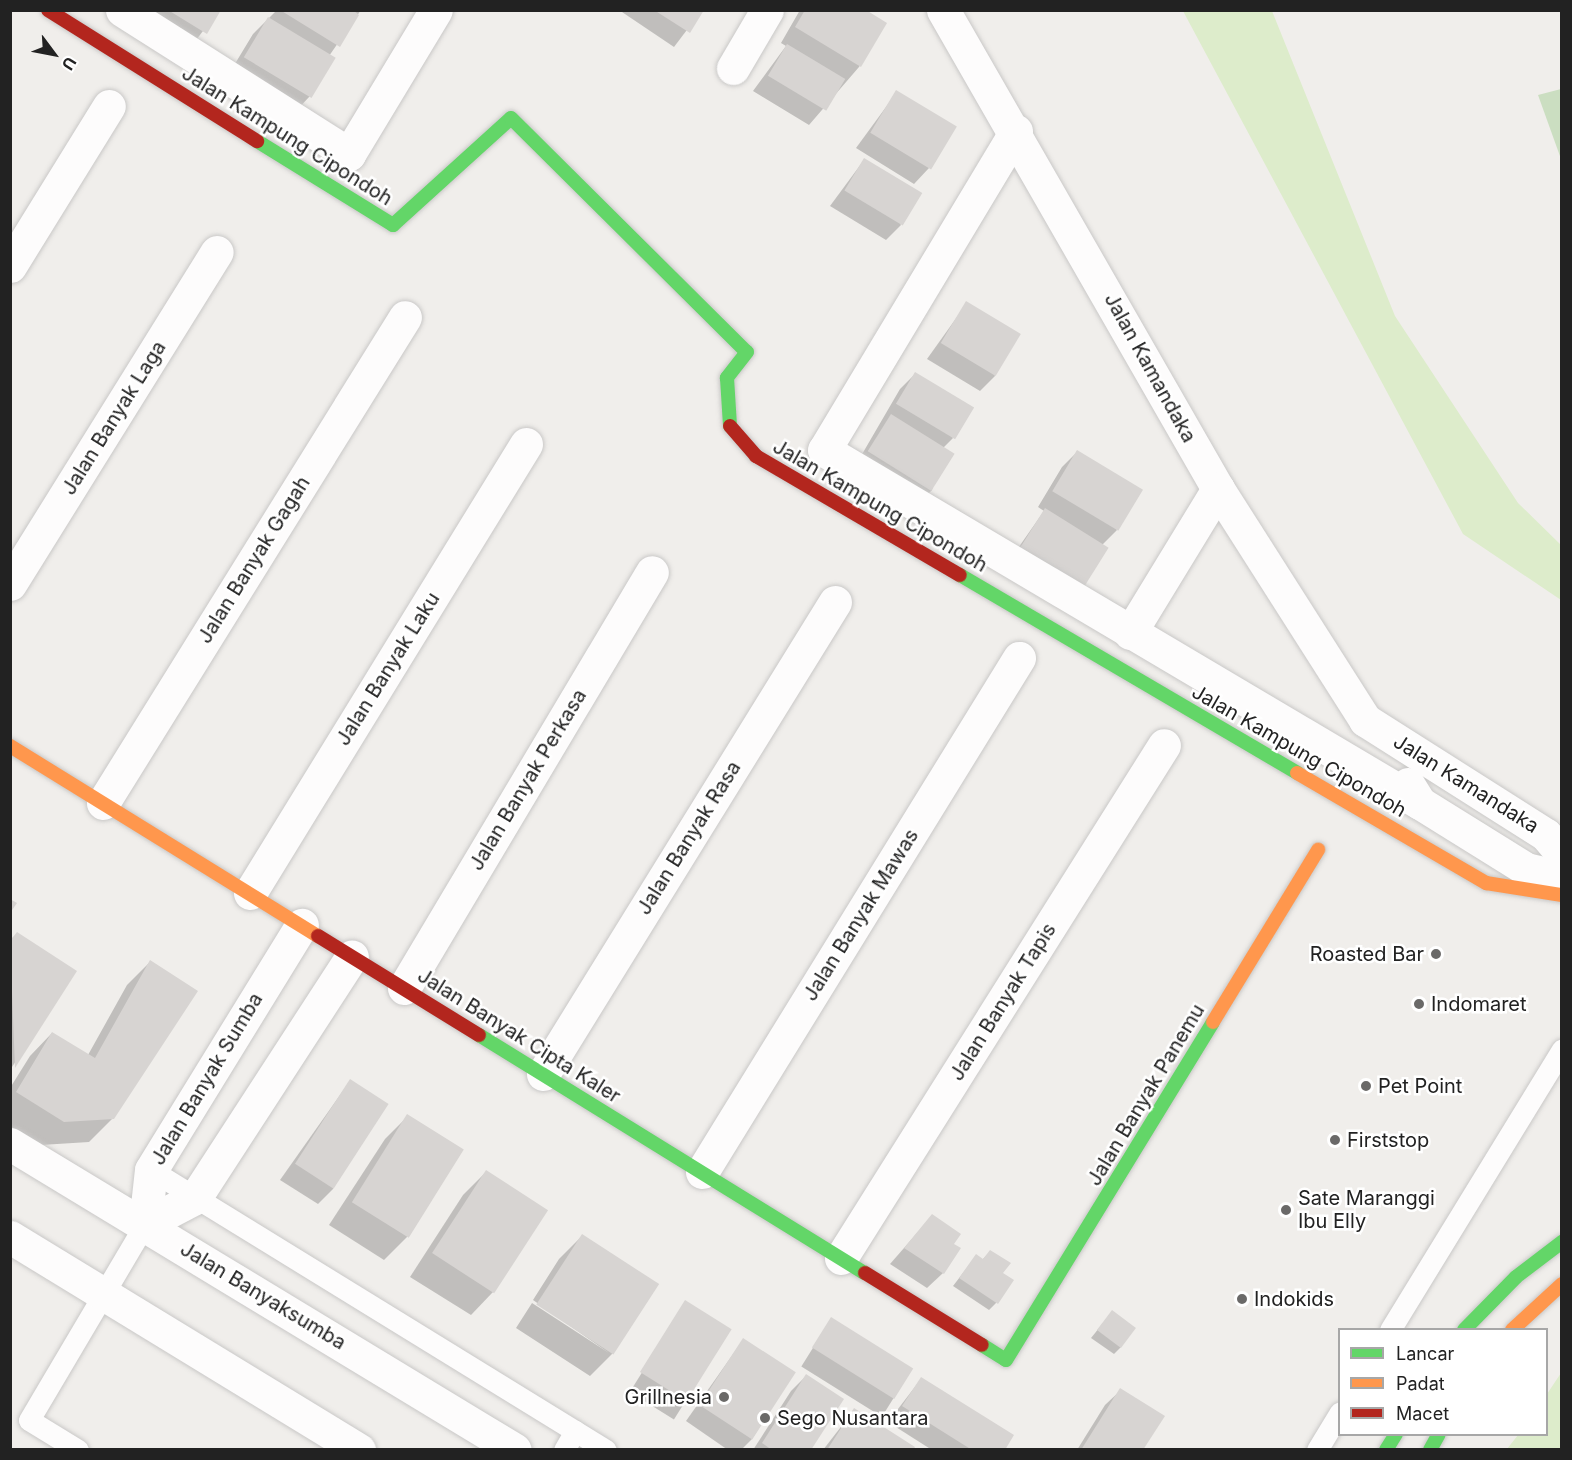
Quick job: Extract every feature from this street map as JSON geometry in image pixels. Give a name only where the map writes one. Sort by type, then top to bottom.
[{"type":"street","name":"Jalan Kampung Cipondoh","points":[[48,10],[393,225],[511,118],[747,352],[727,378],[730,426],[756,456],[1486,883],[1562,895]]},
{"type":"street","points":[[122,10],[349,154],[436,10]]},
{"type":"street","points":[[733,68],[767,10]]},
{"type":"street","name":"Jalan Kamandaka","points":[[943,10],[1016,131],[1218,489],[1420,802],[1526,869],[1562,877]]},
{"type":"street","points":[[10,266],[109,106]]},
{"type":"street","points":[[1016,131],[824,450],[1130,633],[1420,802]]},
{"type":"street","name":"Jalan Banyak Laga","points":[[10,584],[217,252]]},
{"type":"street","name":"Jalan Banyak Gagah","points":[[103,803],[405,317]]},
{"type":"street","name":"Jalan Banyak Laku","points":[[250,893],[526,444]]},
{"type":"street","points":[[1130,633],[1218,489]]},
{"type":"street","name":"Jalan Banyak Perkasa","points":[[404,988],[652,572]]},
{"type":"street","name":"Jalan Banyak Rasa","points":[[543,1074],[834,602]]},
{"type":"street","name":"Jalan Banyak Mawas","points":[[702,1172],[1019,658]]},
{"type":"street","name":"Jalan Kamandaka","points":[[1365,720],[1546,835],[1562,854]]},
{"type":"street","name":"Jalan Banyak Tapis","points":[[841,1258],[1164,745]]},
{"type":"street","name":"Jalan Banyak Cipta Kaler","points":[[10,746],[1006,1360]]},
{"type":"street","name":"Jalan Banyak Panemu","points":[[1006,1360],[1318,850]]},
{"type":"street","name":"Jalan Banyak Sumba","points":[[145,1224],[151,1170],[302,925]]},
{"type":"street","points":[[145,1224],[195,1198],[352,956]]},
{"type":"street","name":"Jalan Banyaksumba","points":[[10,1144],[515,1449]]},
{"type":"street","points":[[10,1238],[359,1449]]},
{"type":"street","points":[[1465,1328],[1516,1277],[1562,1242]]},
{"type":"street","points":[[1513,1328],[1562,1284]]},
{"type":"street","points":[[1386,1449],[1395,1436]]},
{"type":"street","points":[[1430,1449],[1438,1436]]},
{"type":"lane","points":[[1391,1328],[1562,1049]]},
{"type":"lane","points":[[151,1170],[606,1449]]},
{"type":"lane","points":[[78,1449],[30,1420],[145,1224]]},
{"type":"lane","points":[[1317,1449],[1338,1415]]},
{"type":"lane","points":[[564,1449],[575,1431]]},
{"type":"green space","points":[[1183,11],[1272,11],[1395,316],[1518,503],[1561,545],[1561,600],[1463,534]]},
{"type":"green space","points":[[1562,89],[1561,159],[1538,95]]},
{"type":"green space","points":[[1561,1373],[1561,1449],[1507,1449],[1517,1436],[1548,1436],[1548,1392]]},
{"type":"building","points":[[168,10],[221,10],[207,34]]},
{"type":"building","points":[[280,10],[353,10],[359,15],[340,47]]},
{"type":"building","points":[[654,10],[704,10],[690,33]]},
{"type":"building","points":[[805,10],[866,10],[887,23],[861,67],[795,27]]},
{"type":"building","points":[[268,17],[336,58],[312,98],[244,57]]},
{"type":"building","points":[[787,44],[845,79],[826,111],[768,76]]},
{"type":"building","points":[[896,90],[957,127],[931,169],[870,133]]},
{"type":"building","points":[[864,158],[922,193],[903,226],[844,191]]},
{"type":"building","points":[[966,301],[1021,334],[996,376],[941,343]]},
{"type":"building","points":[[915,372],[974,408],[955,439],[896,404]]},
{"type":"building","points":[[891,414],[955,454],[931,491],[868,451]]},
{"type":"building","points":[[1077,450],[1143,490],[1118,531],[1052,491]]},
{"type":"building","points":[[1045,508],[1109,548],[1084,588],[1020,548]]},
{"type":"building","points":[[10,899],[17,903],[10,913]]},
{"type":"building","points":[[17,932],[77,971],[15,1068],[10,941]]},
{"type":"building","points":[[150,960],[198,991],[114,1119],[64,1122],[16,1092],[52,1032],[95,1058]]},
{"type":"building","points":[[350,1079],[389,1104],[334,1189],[295,1164]]},
{"type":"building","points":[[407,1114],[464,1150],[409,1238],[352,1202]]},
{"type":"building","points":[[486,1170],[548,1210],[494,1293],[432,1253]]},
{"type":"building","points":[[932,1214],[961,1234],[954,1244],[961,1248],[944,1274],[904,1248]]},
{"type":"building","points":[[582,1234],[659,1284],[613,1355],[536,1304]]},
{"type":"building","points":[[990,1250],[1011,1263],[1003,1273],[1014,1280],[998,1304],[959,1278],[976,1254],[983,1259]]},
{"type":"building","points":[[685,1300],[732,1329],[687,1401],[640,1372]]},
{"type":"building","points":[[1112,1310],[1136,1328],[1121,1348],[1097,1330]]},
{"type":"building","points":[[831,1317],[913,1368],[894,1399],[812,1348]]},
{"type":"building","points":[[743,1338],[796,1372],[752,1439],[699,1405]]},
{"type":"building","points":[[806,1374],[844,1399],[811,1450],[772,1450],[762,1443]]},
{"type":"building","points":[[921,1377],[1014,1435],[1005,1450],[972,1450],[902,1406]]},
{"type":"building","points":[[1120,1388],[1165,1416],[1143,1450],[1081,1450]]},
{"type":"building","points":[[854,1408],[915,1447],[913,1450],[827,1450]]},
{"type":"traffic: fast","points":[[257,141],[393,225],[511,118],[747,352],[727,378],[730,426]]},
{"type":"traffic: fast","points":[[960,575],[1297,773]]},
{"type":"traffic: fast","points":[[982,1345],[1006,1360],[1213,1022]]},
{"type":"traffic: fast","points":[[479,1035],[865,1273]]},
{"type":"traffic: fast","points":[[1466,1328],[1516,1277],[1562,1242]]},
{"type":"traffic: fast","points":[[1386,1450],[1395,1436]]},
{"type":"traffic: fast","points":[[1430,1450],[1438,1436]]},
{"type":"traffic: slow","points":[[10,746],[318,936]]},
{"type":"traffic: slow","points":[[1297,773],[1486,883],[1562,895]]},
{"type":"traffic: slow","points":[[1213,1022],[1318,850]]},
{"type":"traffic: slow","points":[[1514,1328],[1562,1284]]},
{"type":"traffic: jam","points":[[48,10],[257,141]]},
{"type":"traffic: jam","points":[[730,426],[756,456],[960,575]]},
{"type":"traffic: jam","points":[[318,936],[479,1035]]},
{"type":"traffic: jam","points":[[865,1273],[982,1345]]},
{"type":"place","name":"Roasted Bar","points":[[1436,954]]},
{"type":"place","name":"Indomaret","points":[[1419,1004]]},
{"type":"place","name":"Pet Point","points":[[1366,1086]]},
{"type":"place","name":"Firststop","points":[[1335,1140]]},
{"type":"place","name":"Sate Maranggi Ibu Elly","points":[[1286,1210]]},
{"type":"place","name":"Indokids","points":[[1242,1299]]},
{"type":"place","name":"Grillnesia","points":[[724,1397]]},
{"type":"place","name":"Sego Nusantara","points":[[765,1418]]}]
